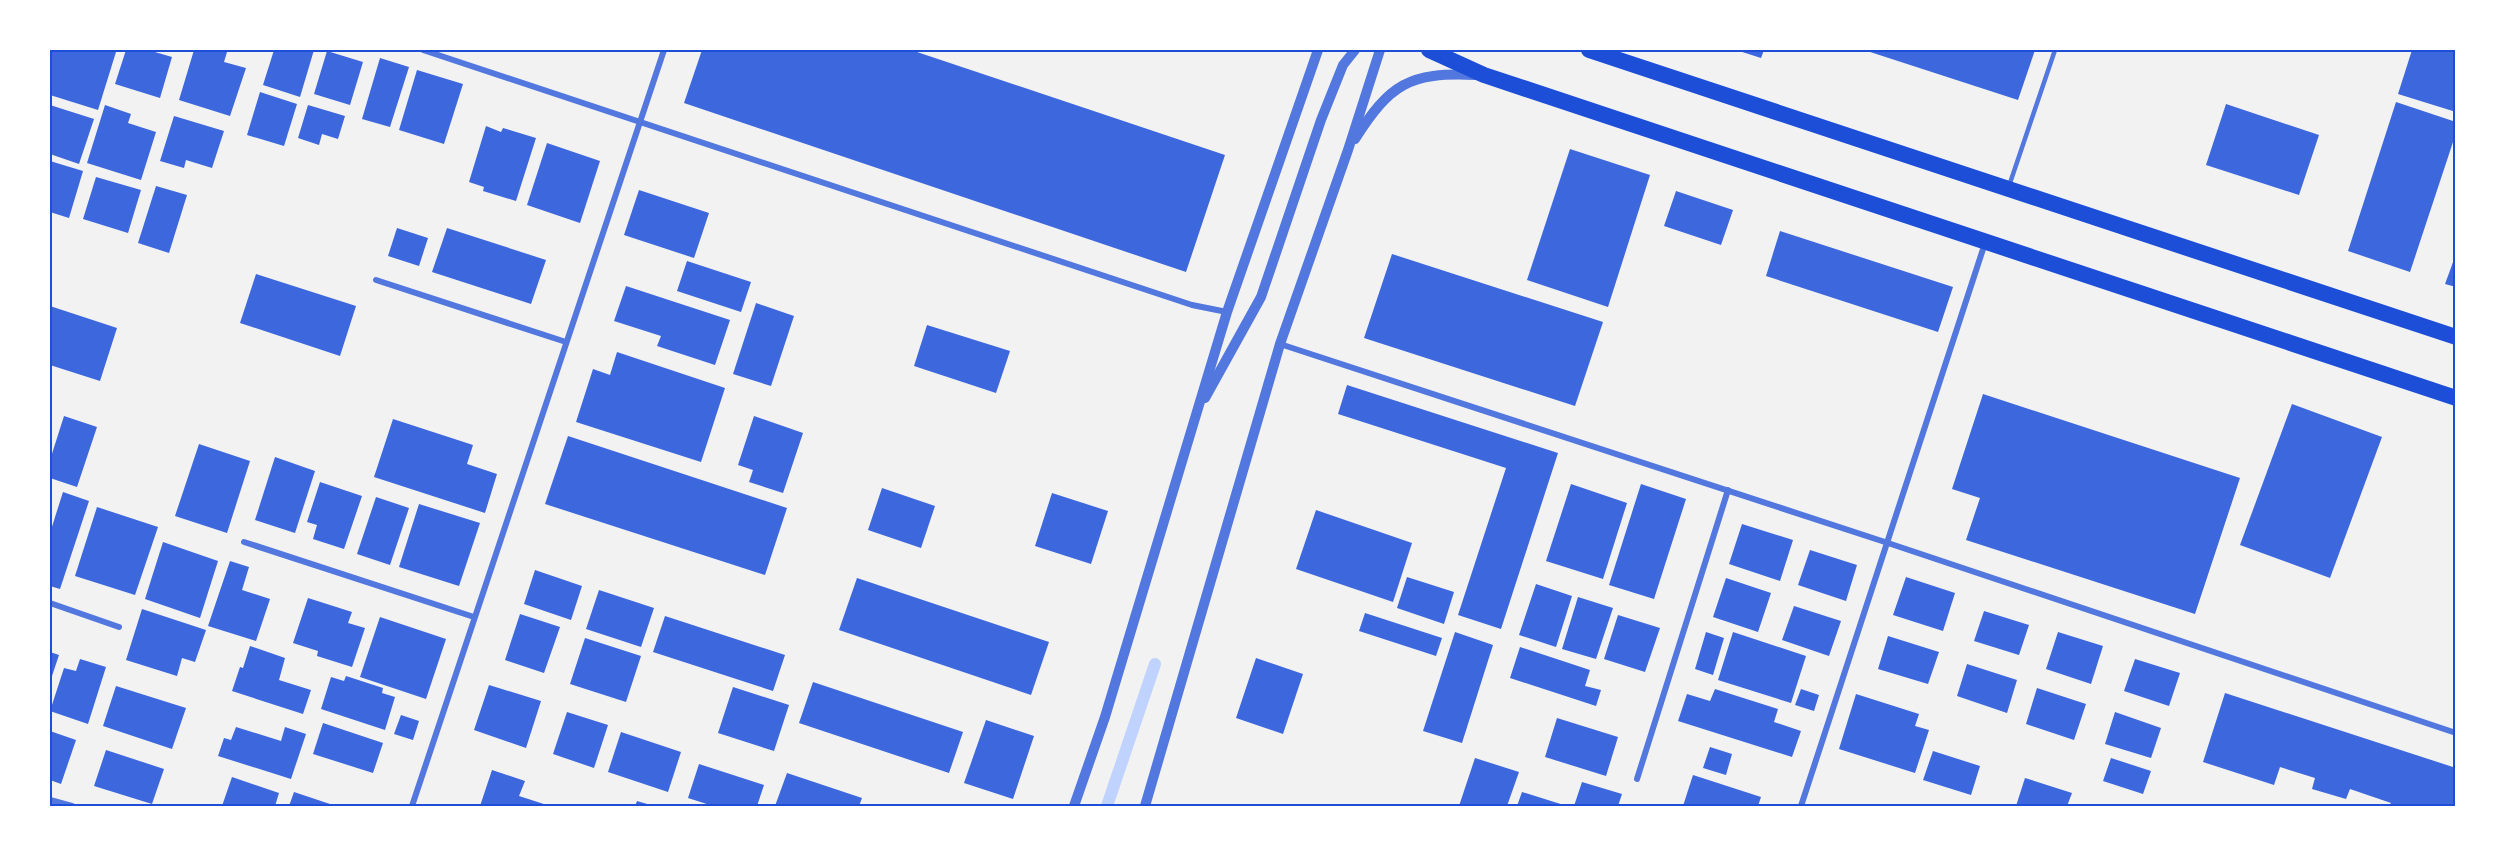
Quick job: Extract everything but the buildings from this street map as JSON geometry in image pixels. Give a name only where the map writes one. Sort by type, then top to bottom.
[{"type":"highway","points":[[1429,50],[1484,75],[2456,398]]},
{"type":"highway","points":[[1589,50],[2456,337]]},
{"type":"street","points":[[423,50],[1192,305],[1227,312]]},
{"type":"street","points":[[412,807],[664,50]]},
{"type":"street","points":[[1074,807],[1105,717],[1227,312],[1318,50]]},
{"type":"street","points":[[1193,419],[1261,297],[1321,120],[1343,65],[1355,50]]},
{"type":"street","points":[[1145,807],[1280,344],[1348,150],[1380,50]]},
{"type":"street","points":[[1348,150],[1377,105],[1404,84],[1442,74],[1484,75]]},
{"type":"street","points":[[1801,807],[1986,242]]},
{"type":"street","points":[[376,280],[566,342]]},
{"type":"street","points":[[1280,344],[1728,490],[2456,733]]},
{"type":"street","points":[[1636,779],[1728,490]]},
{"type":"street","points":[[244,542],[474,617]]},
{"type":"street","points":[[50,603],[119,627]]},
{"type":"street","points":[[50,800],[72,807]]},
{"type":"lane","points":[[2008,189],[2055,50]]},
{"type":"waterway","points":[[1107,806],[1155,664]]}]
